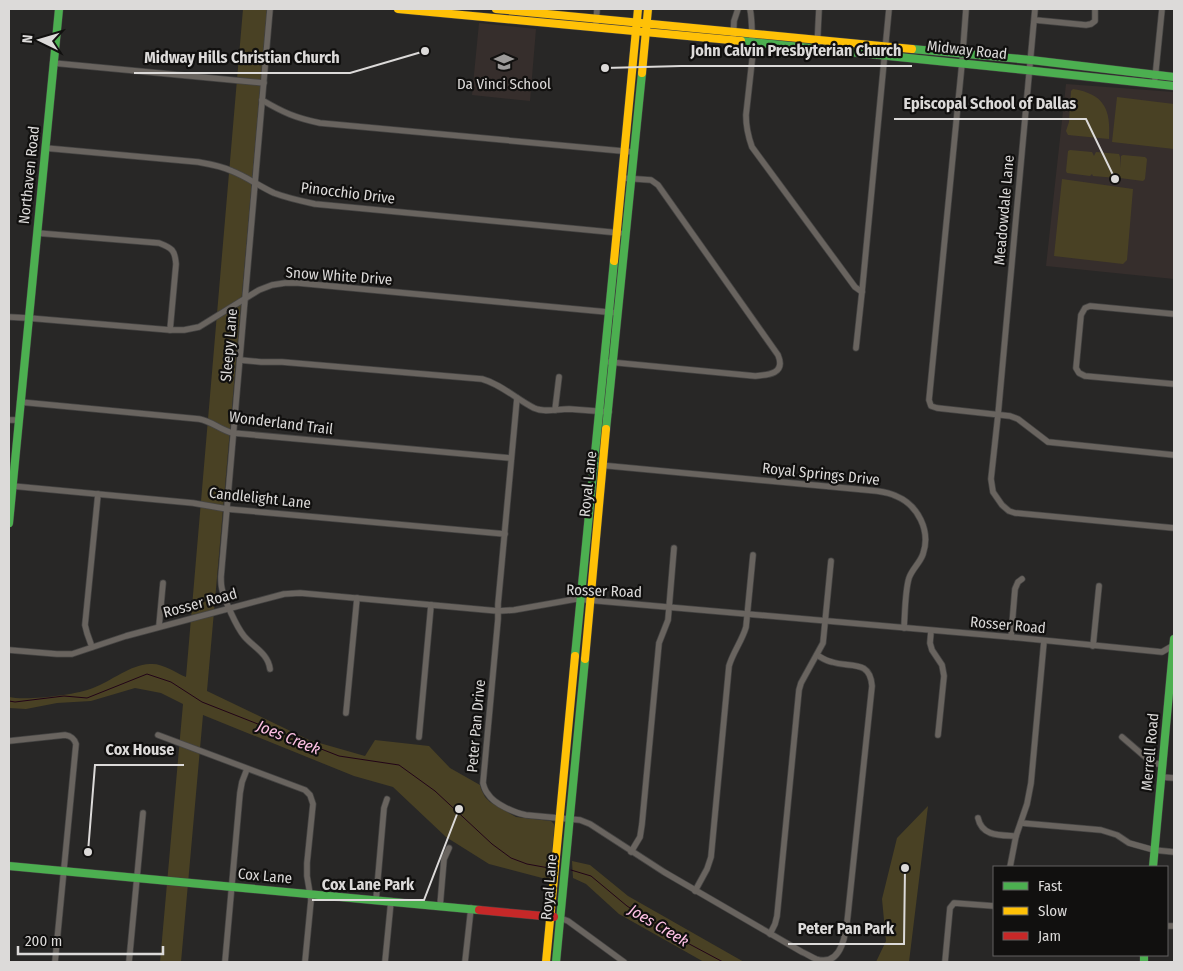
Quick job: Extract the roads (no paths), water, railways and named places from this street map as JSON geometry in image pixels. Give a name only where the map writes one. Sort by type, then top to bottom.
[{"type":"main road","name":"Northaven Road","points":[[9,523],[58,9]]},
{"type":"main road","name":"Midway Road","points":[[398,9],[451,11],[524,20],[1029,70],[1110,81],[1174,86]]},
{"type":"main road","name":"Midway Road","points":[[496,9],[525,10],[1031,60],[1174,77]]},
{"type":"main road","name":"Royal Lane","points":[[546,962],[638,9]]},
{"type":"main road","name":"Royal Lane","points":[[556,962],[648,9]]},
{"type":"main road","points":[[628,101],[638,101]]},
{"type":"main road","name":"Merrell Road","points":[[1153,866],[1162,766],[1171,707],[1174,639]]},
{"type":"main road","name":"Cox Lane","points":[[9,866],[471,908],[560,918]]},
{"type":"street","name":"Sleepy Lane","points":[[270,9],[221,586],[239,629],[266,658],[270,669]]},
{"type":"street","points":[[596,27],[598,9]]},
{"type":"street","points":[[733,41],[734,21],[738,9]]},
{"type":"street","points":[[750,9],[753,52],[746,124],[752,147],[854,287],[862,292]]},
{"type":"street","points":[[817,49],[819,9]]},
{"type":"street","points":[[856,348],[889,9]]},
{"type":"street","points":[[966,9],[929,400],[930,406],[1010,416],[1018,419],[1048,442],[1174,455]]},
{"type":"street","name":"Meadowdale Lane","points":[[1035,9],[998,414],[990,479],[993,492],[1009,511],[1024,514],[1174,528]]},
{"type":"street","points":[[1035,20],[1092,24],[1095,21],[1096,9]]},
{"type":"street","points":[[1154,84],[1162,9]]},
{"type":"street","points":[[524,20],[525,10]]},
{"type":"street","points":[[53,62],[264,83]]},
{"type":"street","points":[[262,100],[292,116],[320,123],[633,152]]},
{"type":"street","name":"Pinocchio Drive","points":[[45,148],[216,165],[285,197],[315,204],[625,233]]},
{"type":"street","points":[[604,362],[755,376],[774,374],[779,368],[780,360],[658,185],[651,180],[622,178]]},
{"type":"street","points":[[37,233],[159,244],[170,248],[175,255],[176,264],[170,330]]},
{"type":"street","name":"Snow White Drive","points":[[9,317],[184,330],[199,327],[259,290],[272,285],[298,282],[618,313]]},
{"type":"street","points":[[1174,314],[1090,306],[1085,308],[1081,315],[1076,368],[1079,373],[1085,376],[1174,384]]},
{"type":"street","points":[[240,360],[482,380],[497,385],[534,408],[541,410],[565,409],[609,412]]},
{"type":"street","points":[[555,410],[559,377]]},
{"type":"street","name":"Peter Pan Drive","points":[[518,398],[483,783],[484,788],[492,799],[518,813],[570,818],[590,824],[631,852],[770,934],[819,960],[833,958],[845,939],[872,680],[862,667],[831,662],[817,655]]},
{"type":"street","name":"Wonderland Trail","points":[[20,402],[200,419],[208,421],[222,430],[233,433],[512,458]]},
{"type":"street","points":[[9,420],[18,420]]},
{"type":"street","name":"Royal Springs Drive","points":[[594,465],[877,491],[898,496],[913,508],[920,517],[925,531],[924,553],[912,572],[908,583],[904,628]]},
{"type":"street","name":"Candlelight Lane","points":[[12,486],[193,503],[227,509],[505,534]]},
{"type":"street","points":[[92,647],[86,634],[85,625],[98,494]]},
{"type":"street","points":[[631,852],[640,837],[642,824],[659,643],[666,628],[674,548]]},
{"type":"street","points":[[695,891],[708,869],[711,857],[729,666],[744,633],[753,555]]},
{"type":"street","points":[[770,934],[777,916],[799,690],[803,678],[823,643],[831,561]]},
{"type":"street","points":[[1011,638],[1015,589],[1018,582],[1022,579]]},
{"type":"street","points":[[160,626],[163,583]]},
{"type":"street","points":[[1094,646],[1099,586]]},
{"type":"street","name":"Rosser Road","points":[[9,650],[65,655],[160,626],[284,594],[300,593],[498,611],[514,610],[570,599],[581,599],[1162,652],[1174,646]]},
{"type":"street","points":[[346,713],[357,598]]},
{"type":"street","points":[[419,737],[431,606]]},
{"type":"street","points":[[931,630],[930,643],[932,650],[942,665],[944,676],[938,735]]},
{"type":"street","points":[[1010,866],[1016,836],[1027,804],[1031,783],[1044,641]]},
{"type":"street","points":[[9,741],[65,735],[70,736],[76,744],[55,962]]},
{"type":"street","points":[[158,735],[305,790],[312,799],[313,810],[307,863],[307,876],[311,894],[306,962]]},
{"type":"street","points":[[1122,738],[1151,762],[1162,766]]},
{"type":"street","points":[[225,962],[240,793],[247,769]]},
{"type":"street","points":[[1161,776],[1174,778]]},
{"type":"street","points":[[376,900],[384,808],[388,799]]},
{"type":"street","points":[[129,962],[143,813]]},
{"type":"street","points":[[978,818],[983,829],[989,834],[1016,836]]},
{"type":"street","points":[[1021,823],[1101,830],[1117,835],[1129,843],[1154,850],[1174,852]]},
{"type":"street","points":[[440,906],[444,859],[449,848]]},
{"type":"street","points":[[385,962],[391,901]]},
{"type":"street","points":[[945,962],[950,908],[954,903],[993,906]]},
{"type":"street","points":[[465,962],[471,908]]},
{"type":"street","name":"Cox Lane","points":[[560,918],[568,921],[624,962]]},
{"type":"waterway","name":"Joes Creek","points":[[9,701],[15,702],[64,696],[87,698],[147,674],[171,682],[202,702],[339,756],[399,765],[435,791],[492,844],[511,858],[527,864],[549,868]]},
{"type":"waterway","name":"Joes Creek","points":[[571,870],[591,876],[627,906],[665,931],[723,962]]},
{"type":"place","name":"Midway Hills Christian Church","points":[[425,51]]},
{"type":"place","name":"Da Vinci School","points":[[504,62]]},
{"type":"place","name":"John Calvin Presbyterian Church","points":[[605,68]]},
{"type":"place","name":"Episcopal School of Dallas","points":[[1115,179]]},
{"type":"place","name":"Cox Lane Park","points":[[459,809]]},
{"type":"place","name":"Cox House","points":[[88,852]]},
{"type":"place","name":"Peter Pan Park","points":[[905,868]]}]
